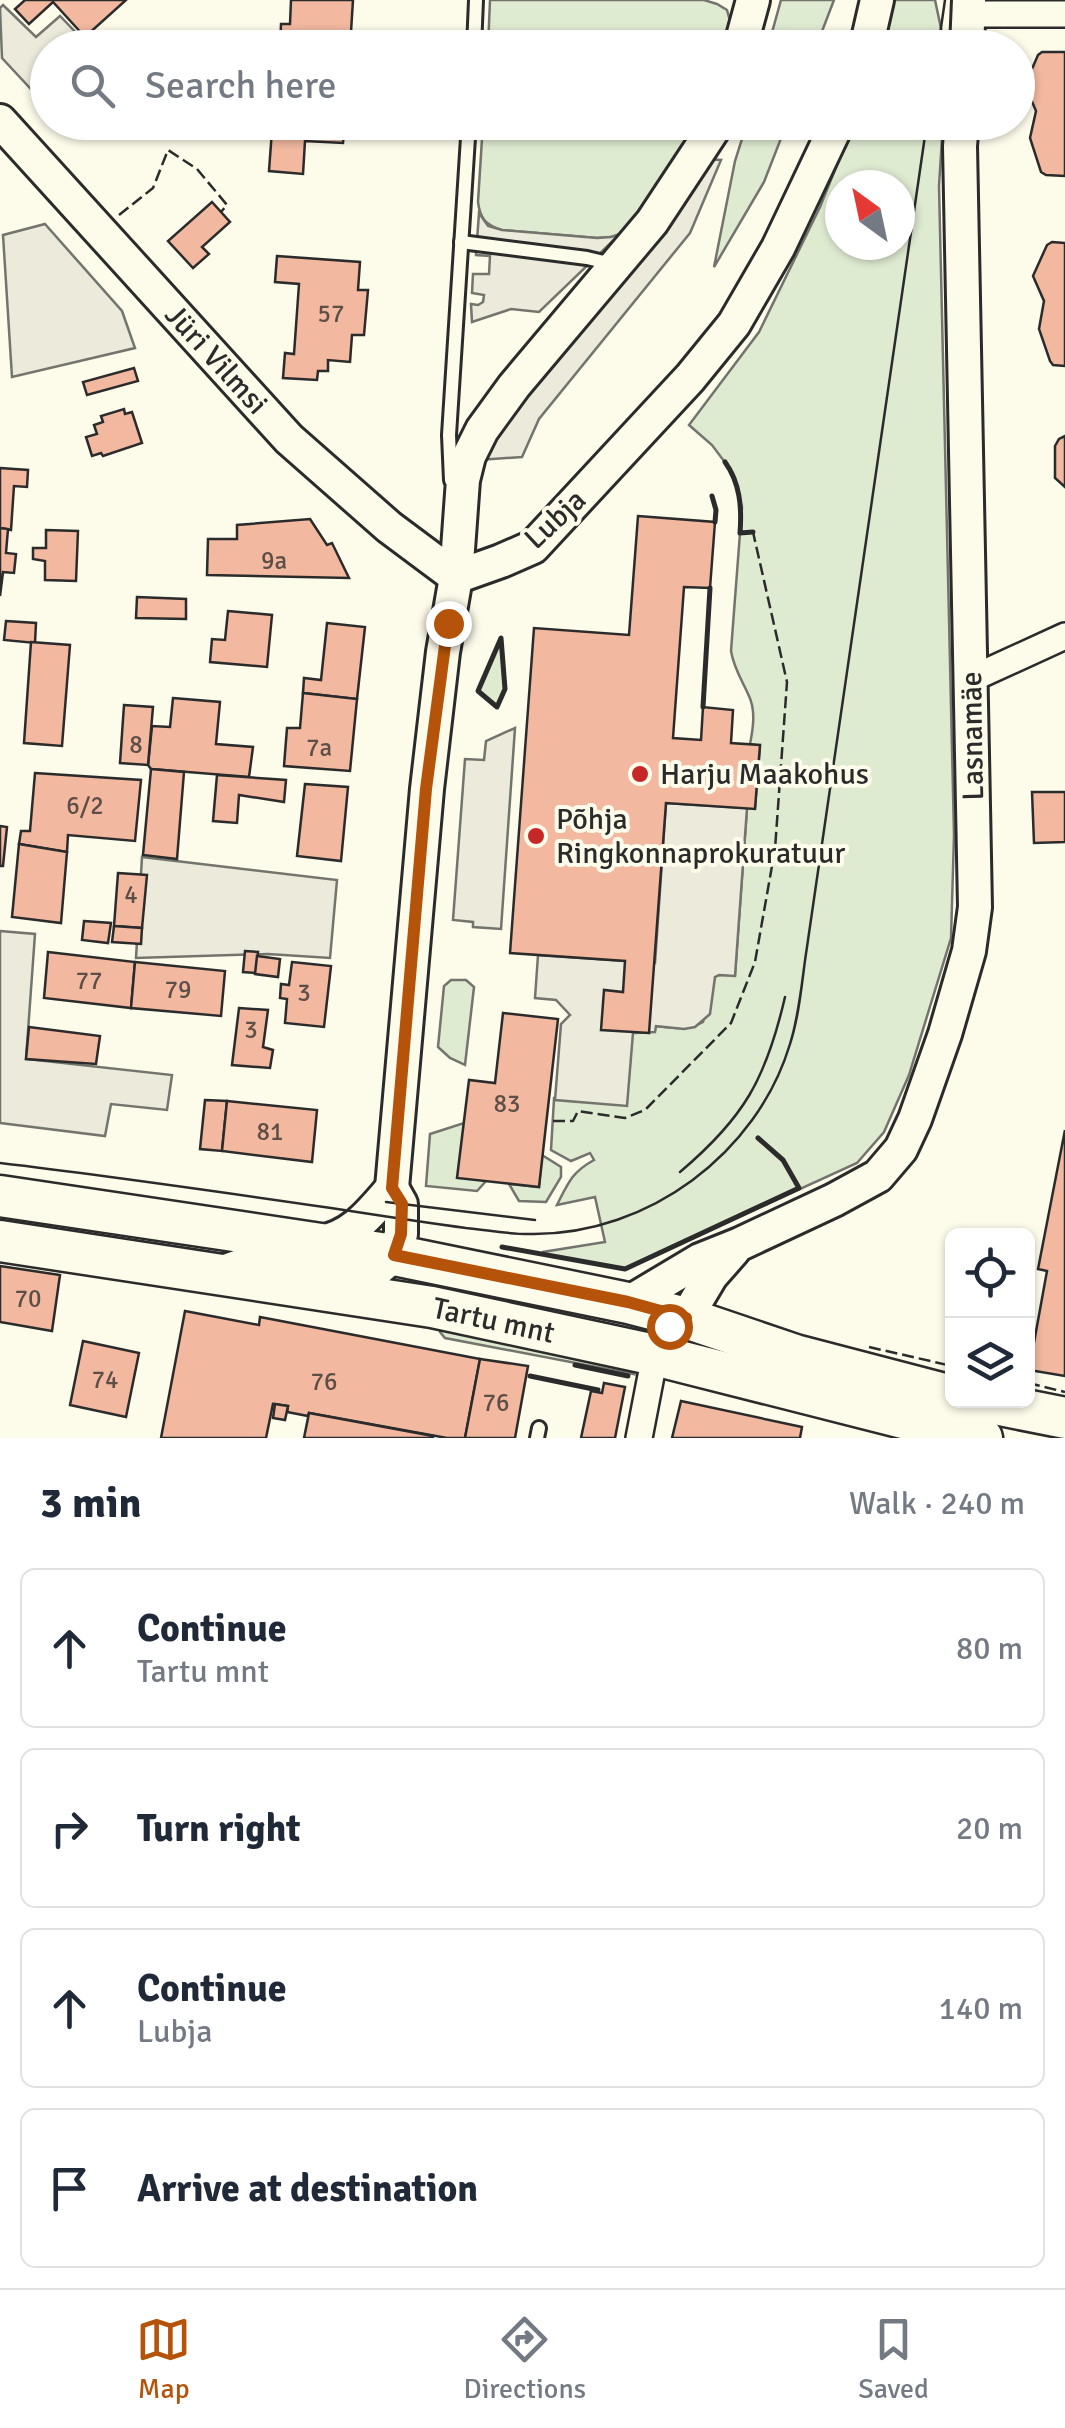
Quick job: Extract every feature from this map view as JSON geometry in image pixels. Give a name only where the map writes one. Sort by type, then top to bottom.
[{"type":"main road","name":"Tartu mnt","points":[[0,1196],[394,1255],[628,1302],[795,1355],[945,1394]]},
{"type":"main road","name":"Tartu mnt","points":[[0,1241],[432,1308],[655,1355],[982,1438]]},
{"type":"main road","points":[[528,1328],[580,1318],[646,1330],[686,1318]]},
{"type":"main road","points":[[655,1355],[696,1343],[744,1355],[795,1355]]},
{"type":"main road","points":[[1016,1408],[1065,1418]]},
{"type":"street","points":[[745,30],[753,0]]},
{"type":"street","points":[[870,30],[877,0]]},
{"type":"street","points":[[969,7],[1051,10]]},
{"type":"street","name":"Jüri Vilmsi","points":[[0,121],[290,439],[389,528],[456,577]]},
{"type":"street","points":[[316,1243],[330,1241],[360,1224],[392,1188],[426,789],[456,577],[462,480],[470,456],[482,430],[514,386],[652,222],[706,140]]},
{"type":"street","name":"Lubja","points":[[456,577],[532,547],[690,378],[734,324],[778,248],[829,140]]},
{"type":"street","name":"Lasnamäe","points":[[628,1302],[700,1260],[878,1176],[901,1149],[915,1119],[970,951],[975,900],[960,140]]},
{"type":"street","points":[[971,680],[1065,636]]},
{"type":"street","points":[[217,1274],[256,1260],[361,1273],[378,1269],[394,1255],[401,1234],[402,1204],[392,1188]]},
{"type":"street","name":"Lasnamäe","points":[[686,1318],[711,1276],[740,1244]]},
{"type":"street","points":[[638,1438],[655,1355]]},
{"type":"lane","points":[[475,30],[476,0]]},
{"type":"lane","points":[[456,577],[449,436],[468,140]]},
{"type":"lane","points":[[461,242],[587,258],[616,266]]},
{"type":"green space","points":[[490,0],[704,0],[727,10],[730,21],[727,30],[489,30]]},
{"type":"green space","points":[[781,0],[834,0],[823,30],[773,30]]},
{"type":"green space","points":[[891,0],[935,0],[941,30],[884,30]]},
{"type":"green space","points":[[482,140],[686,140],[655,199],[633,225],[611,237],[502,230],[485,220],[478,202]]},
{"type":"green space","points":[[742,140],[780,140],[764,182],[714,267]]},
{"type":"green space","points":[[847,140],[942,140],[939,186],[954,835],[951,938],[909,1075],[884,1132],[857,1163],[625,1269],[542,1254],[605,1242],[595,1197],[557,1205],[571,1179],[594,1160],[590,1153],[571,1161],[551,1150],[554,1099],[633,1032],[649,1033],[655,1026],[686,1028],[703,1022],[715,977],[735,975],[747,808],[755,808],[760,746],[750,744],[753,708],[731,651],[742,507],[733,473],[712,445],[689,425],[759,332],[825,195],[825,260],[915,260],[915,170],[835,170]]},
{"type":"green space","points":[[501,638],[505,689],[497,707],[478,691]]},
{"type":"green space","points":[[451,980],[466,980],[474,987],[465,1065],[438,1047],[444,986]]},
{"type":"green space","points":[[464,1123],[486,1181],[477,1191],[426,1186],[430,1134]]},
{"type":"green space","points":[[542,1155],[561,1167],[561,1177],[546,1202],[519,1201],[509,1184],[539,1187]]},
{"type":"green space","points":[[439,1325],[623,1365],[633,1374],[445,1338]]},
{"type":"shaded area","points":[[3,5],[30,31],[30,88],[2,58]]},
{"type":"shaded area","points":[[60,16],[73,30],[44,30]]},
{"type":"shaded area","points":[[704,159],[721,160],[690,233],[539,419],[522,457],[478,460]]},
{"type":"shaded area","points":[[479,213],[488,226],[502,230],[597,238],[620,234],[539,312],[511,309],[472,322],[471,304],[483,302],[484,295],[472,293],[473,274],[489,274],[490,256],[476,255]]},
{"type":"shaded area","points":[[45,224],[122,311],[135,348],[12,377],[3,235]]},
{"type":"shaded area","points":[[515,728],[501,929],[473,927],[473,922],[453,920],[465,759],[484,760],[486,741]]},
{"type":"shaded area","points":[[666,803],[747,808],[735,976],[715,977],[710,1014],[695,1027],[656,1026],[655,1032],[633,1033],[627,1106],[555,1100],[561,1024],[570,1015],[556,1000],[535,998],[538,955],[655,963]]},
{"type":"shaded area","points":[[142,857],[337,880],[330,958],[268,954],[136,958]]},
{"type":"shaded area","points":[[0,931],[35,934],[26,1059],[172,1075],[167,1110],[111,1104],[105,1136],[0,1123]]},
{"type":"building","points":[[25,0],[126,0],[93,30],[79,30],[53,2],[29,24],[15,9]]},
{"type":"building","points":[[291,0],[353,0],[351,30],[281,30],[281,24],[290,24]]},
{"type":"building","points":[[1065,52],[1065,176],[1041,172],[1031,140],[1035,140],[1038,55]]},
{"type":"building","points":[[271,140],[343,140],[305,141],[303,174],[269,171]]},
{"type":"building","points":[[212,202],[230,222],[202,247],[209,254],[193,268],[168,241]]},
{"type":"building","points":[[1052,242],[1065,243],[1065,366],[1050,361],[1039,329],[1044,301],[1033,276]]},
{"type":"building","points":[[277,256],[360,262],[358,290],[368,290],[364,335],[352,335],[350,362],[328,360],[328,371],[318,371],[317,380],[283,378],[285,353],[294,354],[299,284],[275,282]]},
{"type":"building","points":[[134,368],[138,381],[87,395],[83,382]]},
{"type":"building","points":[[124,409],[125,414],[132,412],[142,443],[92,456],[86,437],[97,434],[94,425],[103,422],[101,416]]},
{"type":"building","points":[[1065,436],[1065,487],[1055,478],[1055,446]]},
{"type":"building","points":[[0,468],[28,470],[27,487],[14,486],[11,530],[0,528]]},
{"type":"building","name":"Harju Maakohus","points":[[638,516],[715,522],[710,588],[684,587],[673,738],[701,740],[703,707],[733,710],[731,743],[760,745],[755,809],[666,803],[649,1033],[601,1030],[604,990],[623,992],[625,961],[510,953],[534,628],[629,635]]},
{"type":"building","points":[[310,519],[327,545],[332,543],[349,578],[207,575],[208,539],[237,539],[237,525]]},
{"type":"building","points":[[0,528],[8,529],[6,553],[16,554],[14,573],[3,572],[0,596]]},
{"type":"building","points":[[46,530],[78,531],[76,581],[45,580],[45,561],[33,559],[33,548],[46,548]]},
{"type":"building","points":[[137,597],[186,599],[186,619],[136,618]]},
{"type":"building","points":[[228,611],[272,615],[267,667],[210,662],[212,639],[225,640]]},
{"type":"building","points":[[6,621],[36,623],[35,643],[4,640]]},
{"type":"building","points":[[327,623],[365,627],[357,699],[303,693],[304,678],[321,680]]},
{"type":"building","points":[[31,642],[70,645],[62,746],[24,743]]},
{"type":"building","points":[[303,693],[357,699],[350,771],[284,766],[287,728],[300,728]]},
{"type":"building","points":[[173,698],[220,702],[216,744],[253,747],[249,777],[151,769],[148,765],[152,726],[170,727]]},
{"type":"building","points":[[124,705],[153,707],[148,765],[120,763]]},
{"type":"building","points":[[151,769],[184,772],[177,859],[143,855]]},
{"type":"building","points":[[35,773],[141,780],[135,841],[68,835],[67,852],[19,844],[21,831],[30,831]]},
{"type":"building","points":[[217,775],[286,780],[284,802],[239,795],[237,823],[213,821]]},
{"type":"building","points":[[305,784],[348,787],[341,861],[297,856]]},
{"type":"building","points":[[1032,792],[1065,792],[1065,842],[1034,843]]},
{"type":"building","points":[[0,826],[7,827],[3,866],[0,866]]},
{"type":"building","points":[[19,844],[67,852],[61,923],[12,917]]},
{"type":"building","points":[[118,873],[147,875],[142,928],[114,926]]},
{"type":"building","points":[[84,921],[111,923],[108,943],[82,940]]},
{"type":"building","points":[[114,926],[142,928],[141,944],[112,942]]},
{"type":"building","points":[[245,951],[258,952],[256,973],[243,972]]},
{"type":"building","points":[[48,952],[135,962],[131,1008],[44,998]]},
{"type":"building","points":[[257,956],[280,959],[278,977],[255,974]]},
{"type":"building","points":[[135,962],[225,971],[221,1016],[131,1008]]},
{"type":"building","points":[[292,962],[331,966],[324,1027],[285,1023],[287,999],[280,998],[281,984],[289,985]]},
{"type":"building","points":[[239,1008],[268,1010],[263,1047],[273,1050],[270,1068],[232,1065]]},
{"type":"building","points":[[503,1013],[558,1019],[539,1187],[457,1178],[469,1080],[495,1083]]},
{"type":"building","points":[[29,1027],[100,1036],[96,1064],[26,1059]]},
{"type":"building","points":[[205,1100],[227,1101],[222,1151],[200,1149]]},
{"type":"building","points":[[227,1101],[317,1110],[312,1162],[222,1151]]},
{"type":"building","points":[[1065,1130],[1065,1376],[1035,1371],[1035,1337],[1047,1271],[1038,1269]]},
{"type":"building","points":[[0,1266],[60,1275],[52,1331],[0,1322]]},
{"type":"building","points":[[185,1311],[259,1325],[260,1317],[480,1359],[465,1438],[309,1413],[308,1416],[287,1412],[288,1406],[273,1404],[266,1438],[161,1438]]},
{"type":"building","points":[[83,1341],[139,1353],[126,1417],[70,1405]]},
{"type":"building","points":[[480,1359],[528,1366],[515,1438],[465,1438]]},
{"type":"building","points":[[604,1383],[625,1387],[615,1438],[581,1438],[591,1391],[602,1393]]},
{"type":"building","points":[[681,1401],[802,1427],[800,1438],[672,1438]]},
{"type":"building","points":[[275,1404],[288,1406],[285,1420],[273,1418]]},
{"type":"building","points":[[309,1413],[433,1436],[433,1438],[304,1438]]},
{"type":"tram line","points":[[941,30],[945,0]]},
{"type":"tram line","points":[[0,1163],[466,1228],[534,1234],[576,1230],[617,1220],[656,1203],[725,1152],[752,1120],[774,1084],[796,1020],[924,140]]},
{"type":"tram line","points":[[680,1172],[721,1133],[749,1095],[770,1051],[785,997]]},
{"type":"tram line","points":[[386,1202],[535,1220]]},
{"type":"fence","points":[[119,215],[153,188],[168,150],[197,169],[227,205],[221,212]]},
{"type":"fence","points":[[553,1121],[573,1121],[578,1111],[625,1118],[645,1110],[731,1023],[755,962],[775,849],[787,682],[753,532],[740,533]]},
{"type":"fence","points":[[869,1347],[945,1364]]},
{"type":"fence","points":[[1035,1385],[1065,1392]]},
{"type":"wall","points":[[725,462],[739,496],[740,533],[753,532]]},
{"type":"wall","points":[[712,496],[715,522]]},
{"type":"wall","points":[[703,707],[710,588]]},
{"type":"wall","points":[[501,638],[505,689],[497,707],[478,691],[501,638]]},
{"type":"wall","points":[[502,1247],[625,1269],[799,1188],[783,1160],[758,1138]]},
{"type":"wall","points":[[575,1365],[628,1376]]},
{"type":"wall","points":[[530,1376],[598,1390]]},
{"type":"place","name":"Harju Maakohus","points":[[640,774]]},
{"type":"place","name":"Põhja Ringkonnaprokuratuur","points":[[536,836]]},
{"type":"route","points":[[448,623],[426,789],[411,959],[392,1188],[402,1204],[401,1234],[394,1255],[628,1302],[686,1318],[669,1326]]}]
